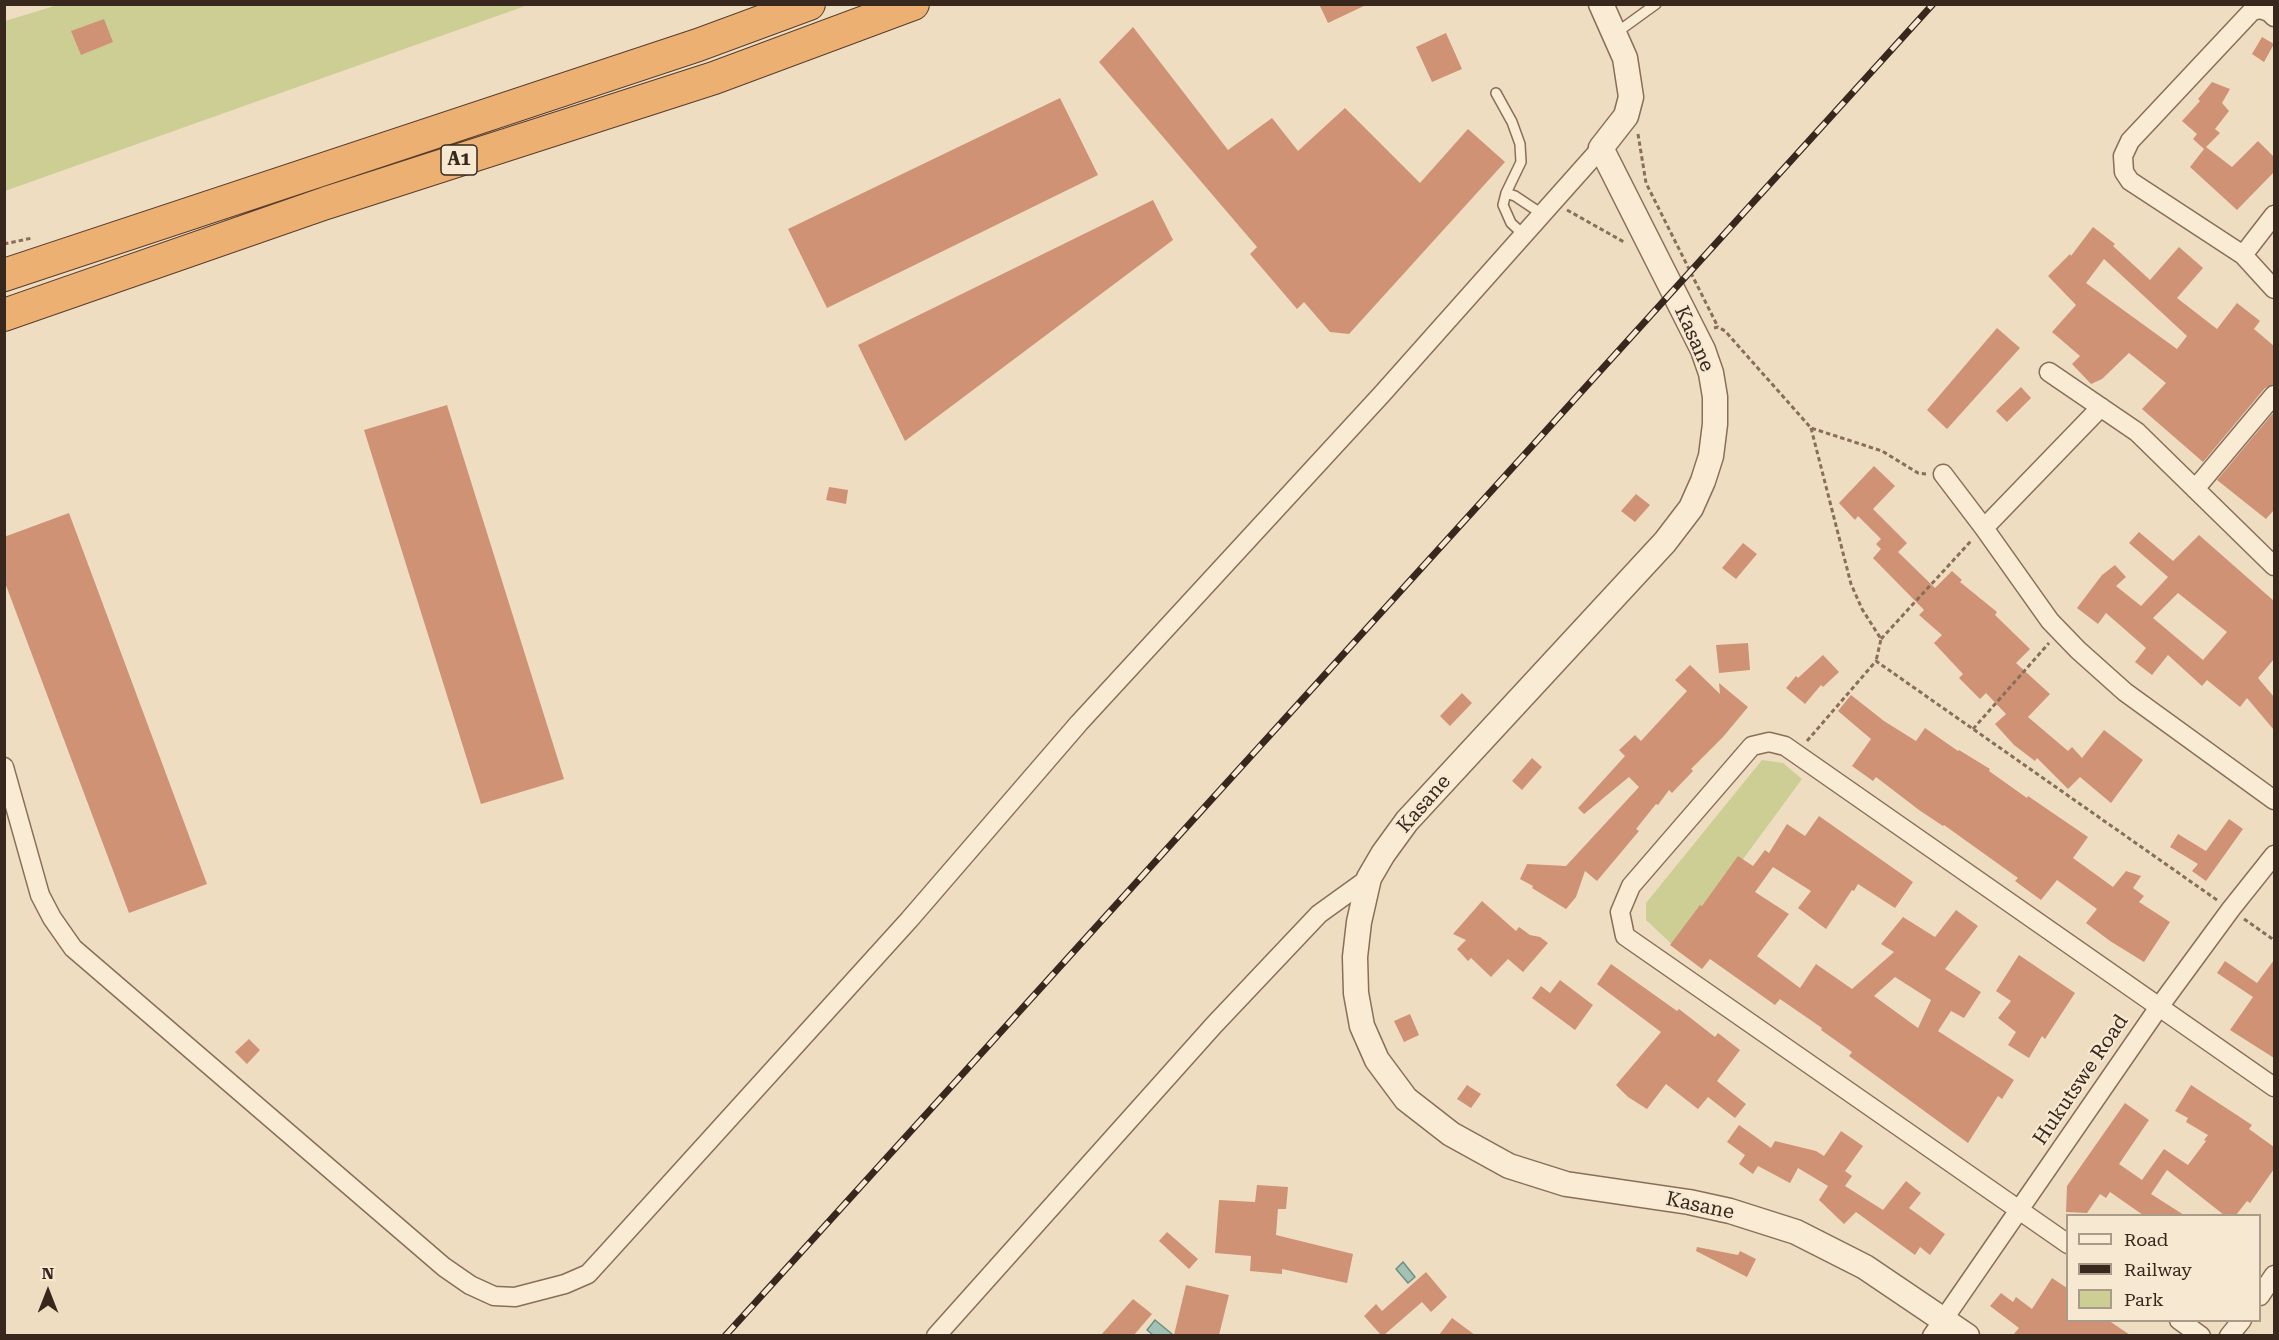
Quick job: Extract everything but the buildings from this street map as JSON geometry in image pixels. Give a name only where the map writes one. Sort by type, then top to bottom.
[{"type":"highway","name":"A1","points":[[4,275],[698,45],[809,4]]},
{"type":"highway","name":"A1","points":[[4,315],[326,203],[714,78],[913,4]]},
{"type":"street","points":[[4,767],[40,895],[52,918],[73,948],[444,1267],[470,1285],[494,1296],[515,1297],[565,1284],[588,1274],[909,920],[1079,723],[1382,394],[1601,148],[1626,116],[1631,87],[1626,58],[1601,4]]},
{"type":"street","points":[[2266,10],[2252,11],[2130,141],[2123,156],[2124,172],[2130,181],[2243,255],[2274,289]]},
{"type":"street","name":"Kasane","points":[[1601,148],[1695,334],[1711,373],[1715,397],[1715,424],[1711,456],[1703,481],[1690,508],[1665,542],[1407,821],[1383,854],[1369,878],[1359,922],[1355,957],[1356,993],[1362,1026],[1377,1060],[1406,1099],[1451,1134],[1509,1166],[1566,1184],[1689,1202],[1730,1211],[1796,1232],[1865,1267],[1938,1327],[1967,1335]]},
{"type":"street","points":[[2243,255],[2274,215]]},
{"type":"street","points":[[2049,372],[2137,432],[2274,566]]},
{"type":"street","points":[[2195,489],[2274,395]]},
{"type":"street","points":[[1984,528],[2101,407]]},
{"type":"street","points":[[1943,474],[2025,588],[2060,631],[2101,672],[2125,692],[2274,800]]},
{"type":"street","points":[[2066,1243],[1626,936],[1621,924],[1620,912],[1631,886],[1752,746],[1769,742],[1785,746],[2274,1087]]},
{"type":"street","name":"Hukutswe Road","points":[[1938,1327],[2159,1007],[2274,855]]},
{"type":"street","points":[[936,1335],[1214,1024],[1319,914],[1369,878]]},
{"type":"street","points":[[2261,1293],[2274,1275]]},
{"type":"street","points":[[2182,1322],[2201,1335]]},
{"type":"street","points":[[2229,1335],[2240,1322]]},
{"type":"lane","points":[[1616,33],[1656,4]]},
{"type":"lane","points":[[1496,93],[1512,122],[1520,144],[1521,162],[1506,193],[1503,206],[1511,223],[1524,235]]},
{"type":"lane","points":[[1506,193],[1547,208]]},
{"type":"path","points":[[1626,116],[1634,124],[1639,137],[1640,158],[1646,183],[1718,327],[1725,331],[1811,428],[1851,584],[1862,609],[1881,639]]},
{"type":"path","points":[[1547,208],[1619,240],[1639,246],[1649,243]]},
{"type":"path","points":[[1695,334],[1718,327]]},
{"type":"path","points":[[1811,428],[1882,451],[1918,474],[1943,474]]},
{"type":"path","points":[[1796,754],[1876,661],[1881,639],[1984,528]]},
{"type":"path","points":[[1973,729],[2060,631]]},
{"type":"path","points":[[1876,661],[2274,940]]},
{"type":"green space","points":[[61,4],[528,5],[5,191],[5,21]]},
{"type":"green space","points":[[1762,760],[1783,763],[1802,779],[1677,949],[1646,920],[1646,903]]},
{"type":"shaded area","points":[[1403,1262],[1415,1277],[1408,1283],[1396,1269]]},
{"type":"shaded area","points":[[1155,1320],[1172,1334],[1153,1335],[1147,1330]]},
{"type":"railway","points":[[725,1336],[1933,4]]}]
